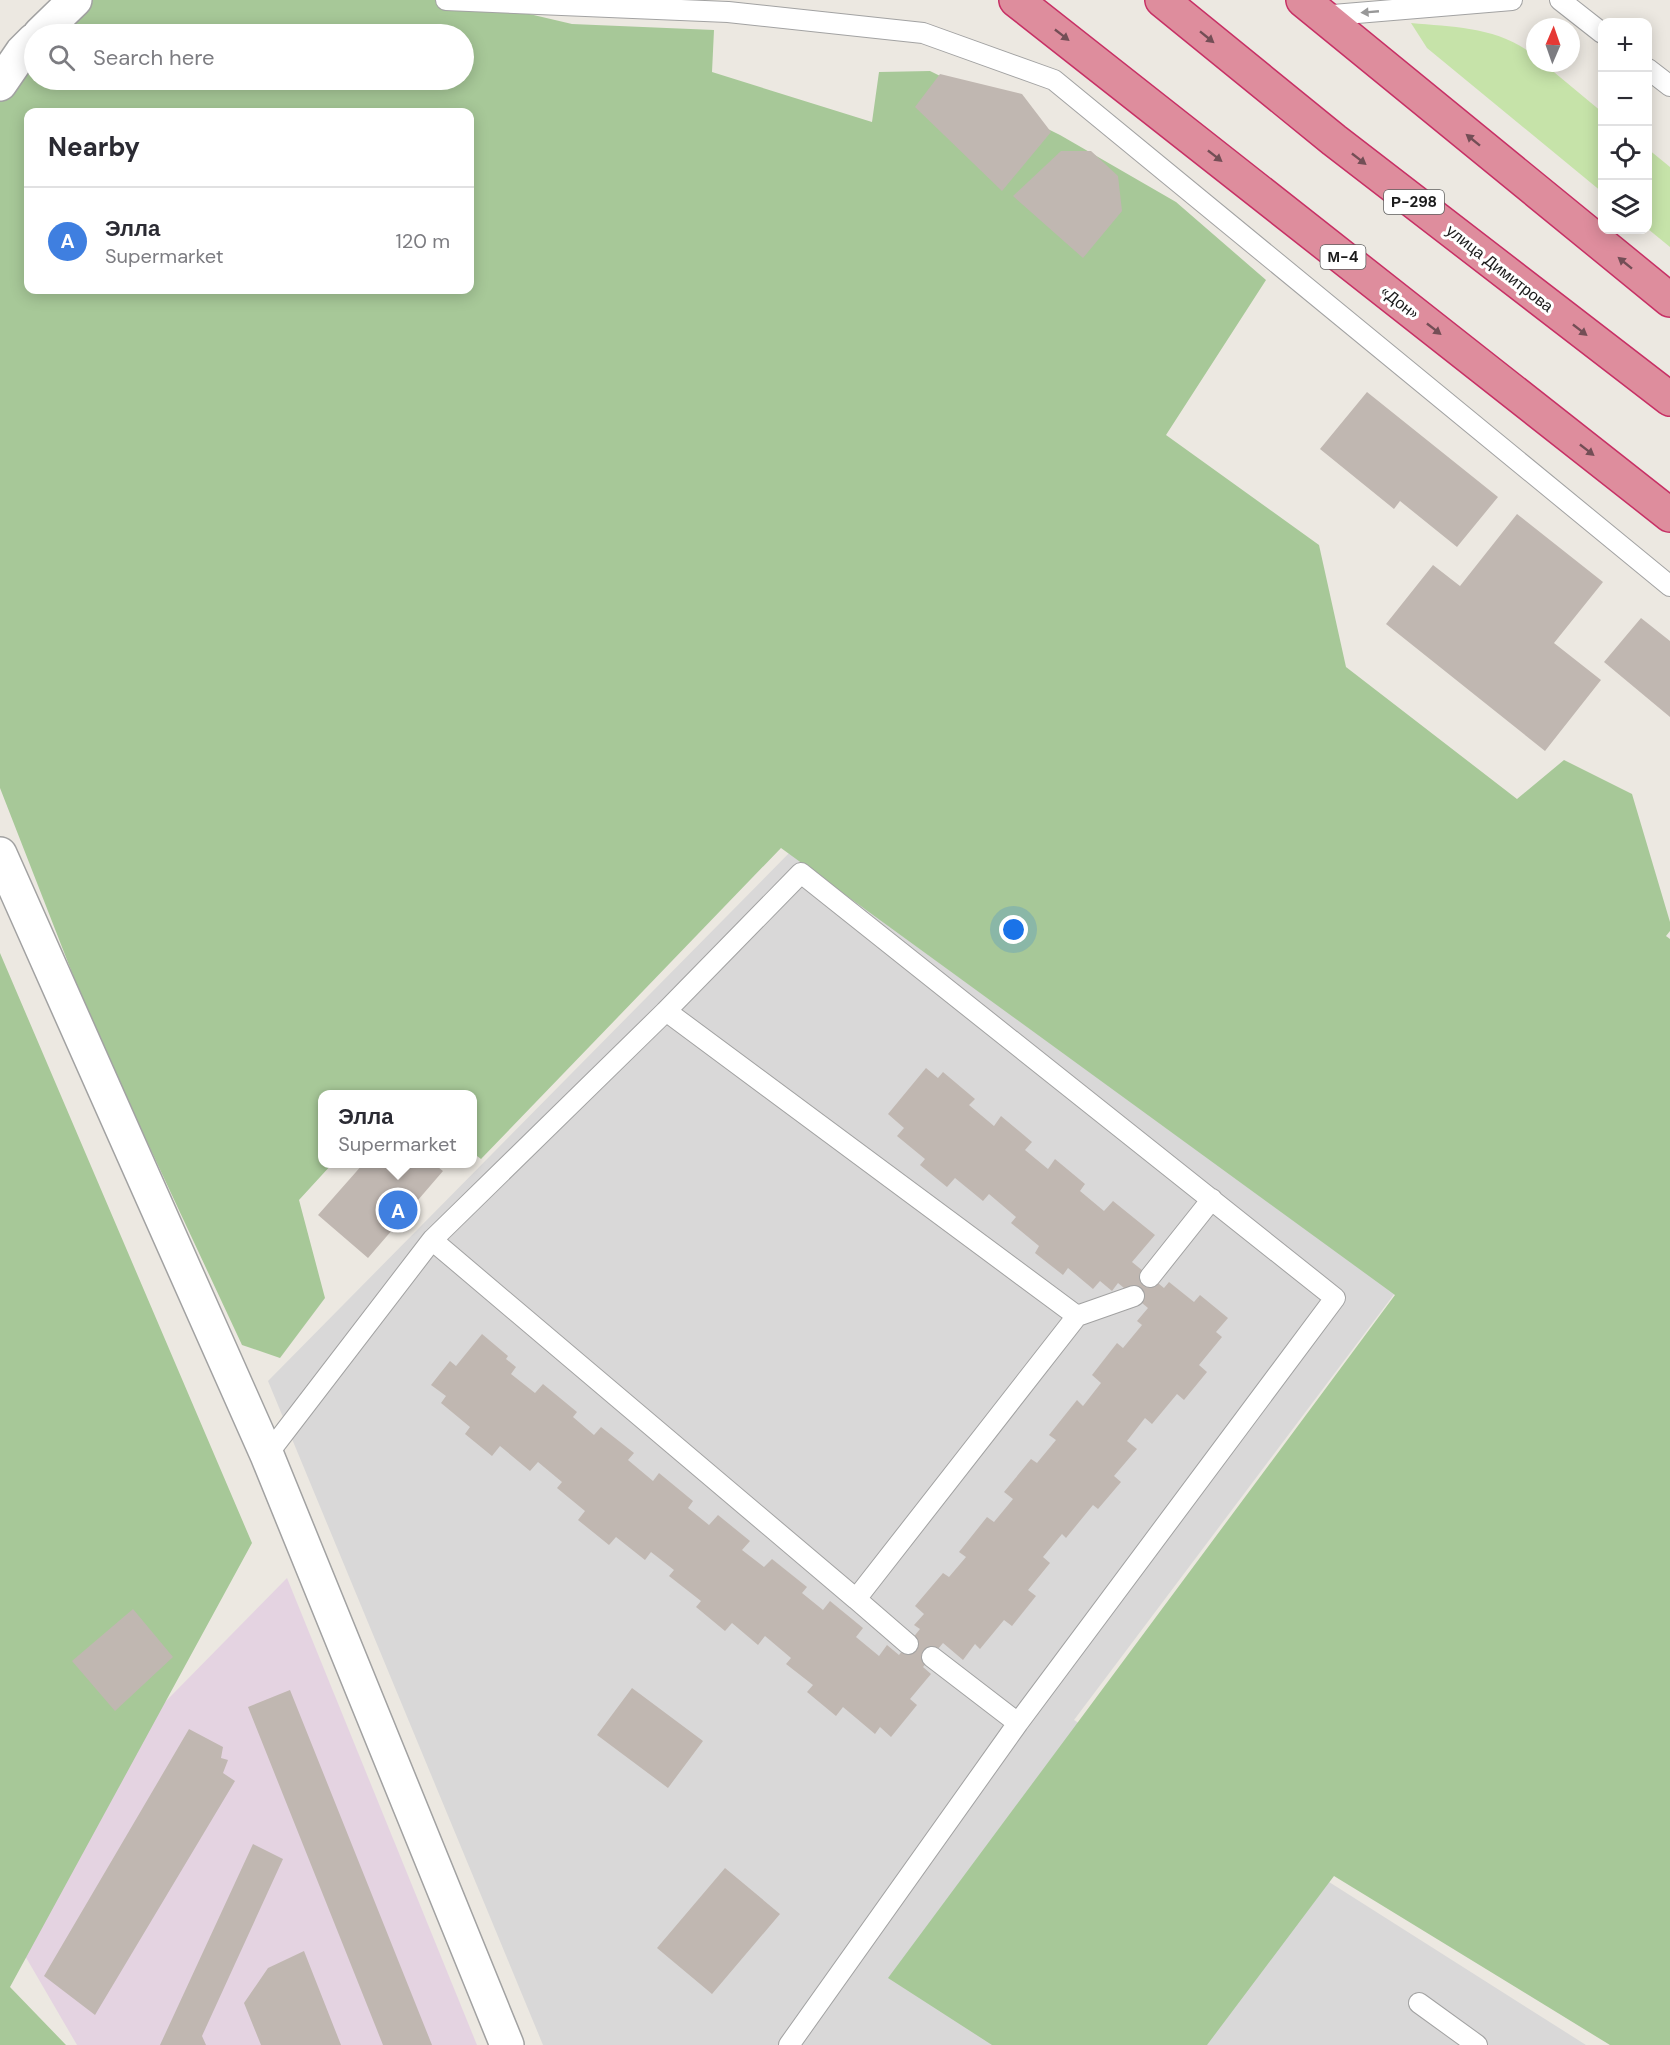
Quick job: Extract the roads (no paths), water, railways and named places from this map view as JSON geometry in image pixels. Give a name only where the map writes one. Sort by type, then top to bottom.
[{"type":"highway","name":"«Дон»","points":[[1016,0],[1670,515]]},
{"type":"highway","name":"улица Димитрова","points":[[1162,0],[1334,140],[1670,399]]},
{"type":"highway","points":[[1312,8],[1670,300]]},
{"type":"street","points":[[45,24],[75,0]]},
{"type":"street","points":[[0,84],[24,41]]},
{"type":"street","points":[[0,854],[267,1455],[507,2045]]},
{"type":"lane","points":[[446,0],[728,12],[923,33],[1054,80],[1670,586]]},
{"type":"lane","points":[[1312,8],[1512,0]]},
{"type":"lane","points":[[1560,0],[1598,30]]},
{"type":"lane","points":[[1651,72],[1670,86]]},
{"type":"lane","points":[[267,1455],[432,1240],[666,1011],[801,873],[1335,1298],[1018,1723],[789,2045]]},
{"type":"lane","points":[[666,1011],[1077,1316]]},
{"type":"lane","points":[[1150,1277],[1212,1200]]},
{"type":"lane","points":[[432,1240],[908,1644]]},
{"type":"lane","points":[[856,1599],[1077,1316],[1134,1296]]},
{"type":"lane","points":[[932,1657],[1018,1723]]},
{"type":"lane","points":[[1419,2003],[1477,2045]]},
{"type":"place","name":"Элла","points":[[398,1210]]}]
